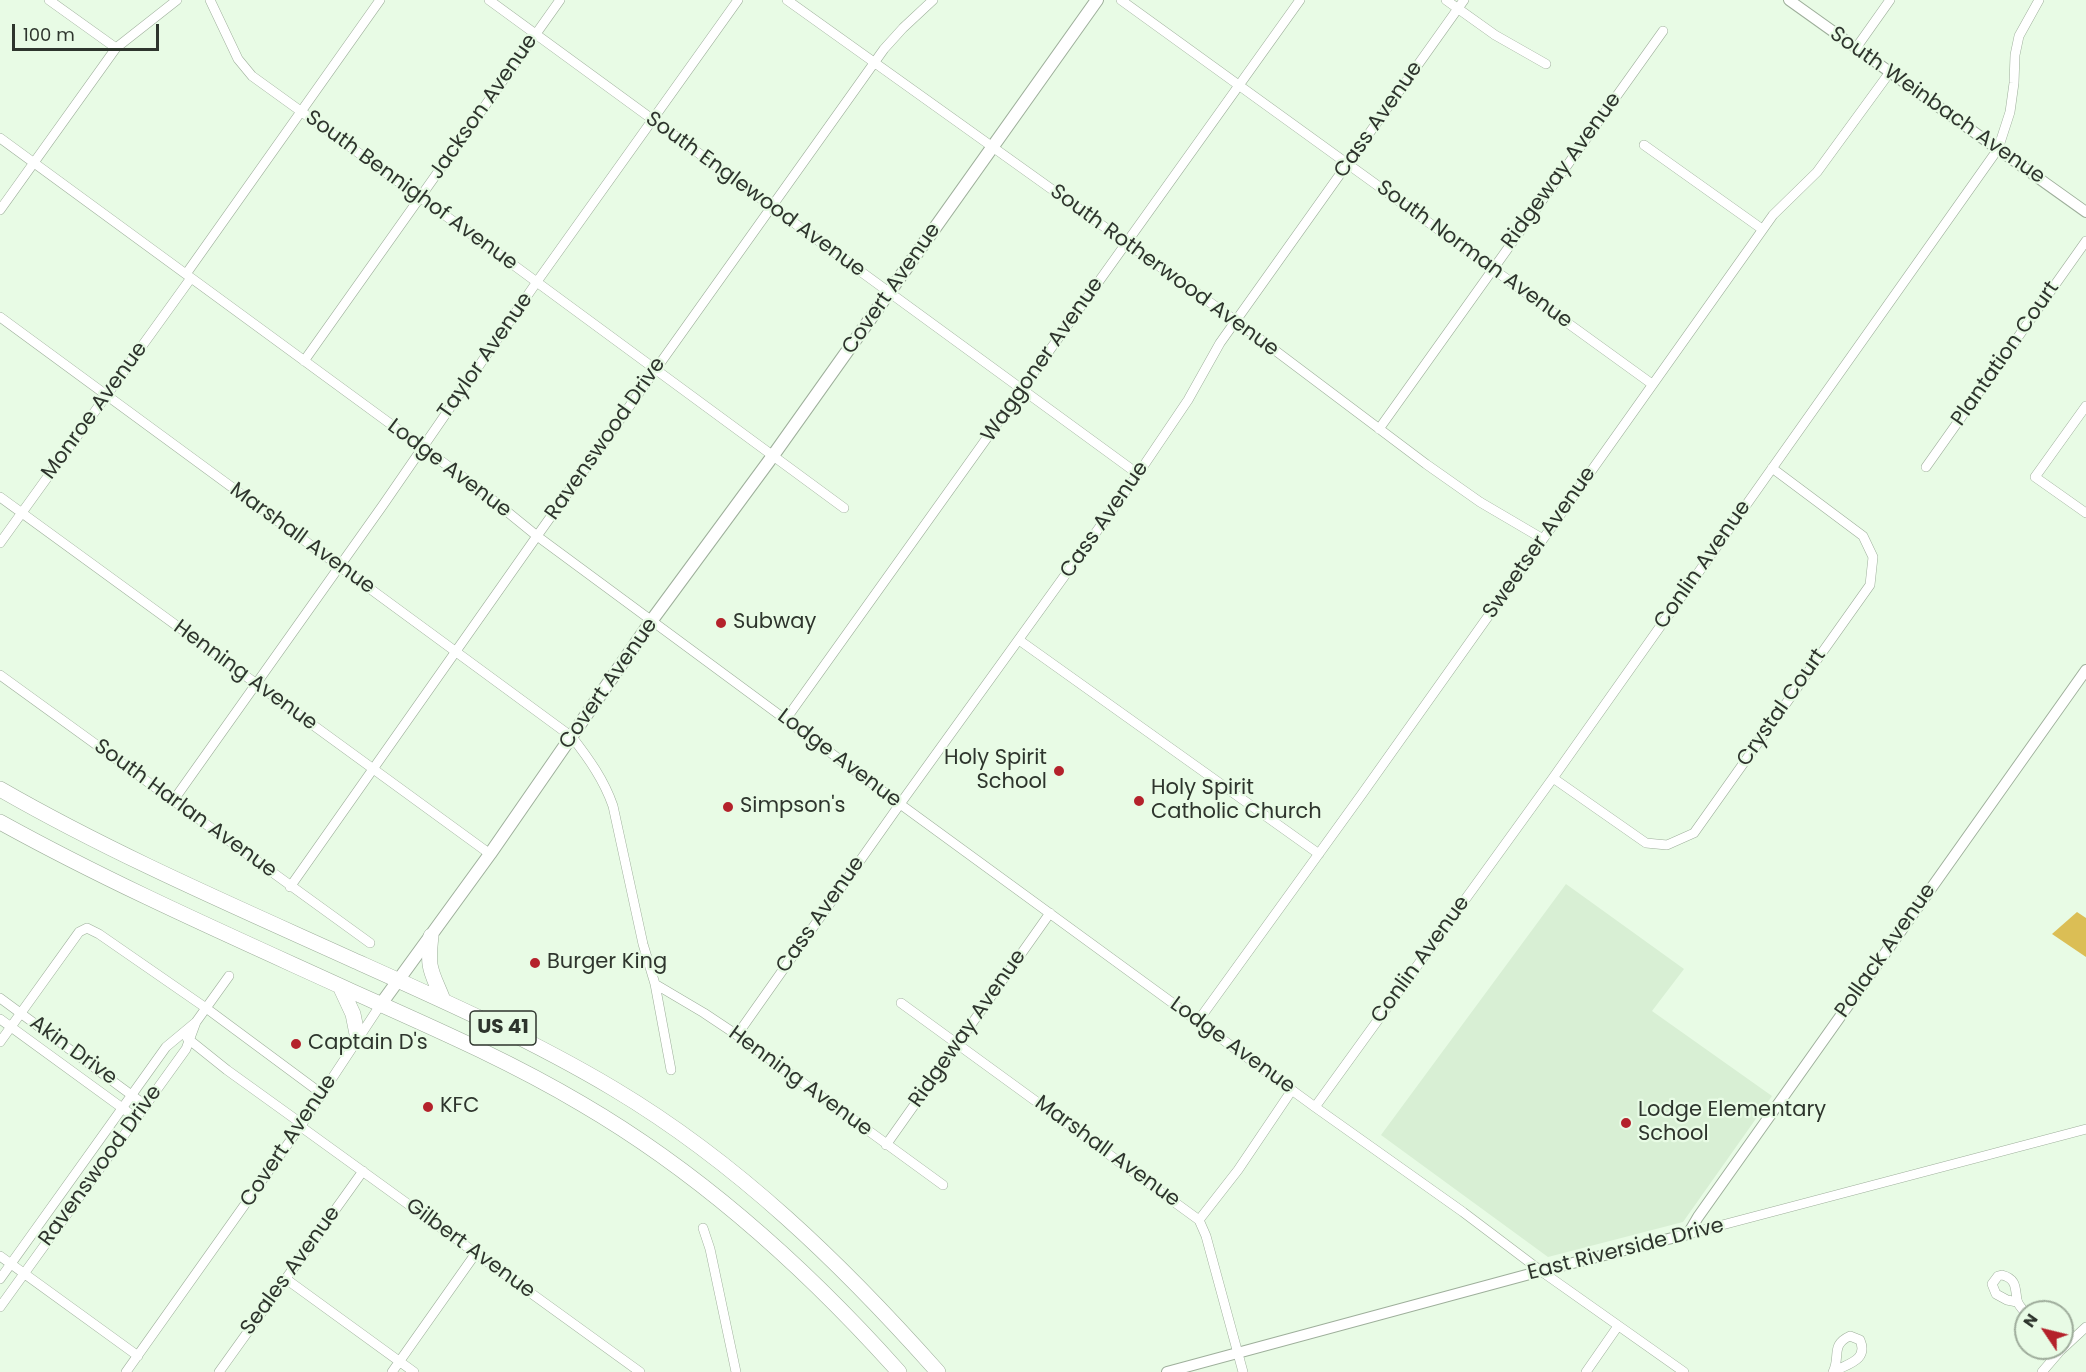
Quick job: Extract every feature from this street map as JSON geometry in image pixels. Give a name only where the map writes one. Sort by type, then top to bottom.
[{"type":"highway","name":"US 41","points":[[0,789],[155,870],[443,1000],[547,1051],[615,1090],[718,1160],[758,1192],[822,1249],[938,1372]]},
{"type":"highway","name":"US 41","points":[[0,822],[154,902],[446,1033],[547,1083],[584,1105],[665,1158],[772,1243],[826,1293],[898,1372]]},
{"type":"highway","points":[[431,936],[428,960],[443,1000]]},
{"type":"highway","points":[[340,986],[353,1014],[358,1039]]},
{"type":"highway","points":[[879,1350],[893,1372]]},
{"type":"main road","name":"Covert Avenue","points":[[381,1004],[572,738],[652,620],[772,457],[1097,0]]},
{"type":"street","points":[[49,0],[116,48]]},
{"type":"street","points":[[0,210],[116,48],[177,0]]},
{"type":"street","name":"South Bennighof Avenue","points":[[210,0],[238,59],[246,70],[260,82],[844,508]]},
{"type":"street","name":"Monroe Avenue","points":[[0,543],[107,395],[380,0]]},
{"type":"street","name":"South Englewood Avenue","points":[[489,0],[1138,474]]},
{"type":"street","name":"Jackson Avenue","points":[[304,361],[560,0]]},
{"type":"street","name":"Taylor Avenue","points":[[173,801],[340,566],[536,283],[738,0]]},
{"type":"street","name":"South Rotherwood Avenue","points":[[787,0],[1236,321],[1480,502],[1543,539]]},
{"type":"street","name":"Ravenswood Drive","points":[[290,886],[875,63],[903,28],[933,0]]},
{"type":"street","name":"South Norman Avenue","points":[[1120,0],[1652,384]]},
{"type":"street","name":"Waggoner Avenue","points":[[786,719],[1300,0]]},
{"type":"street","points":[[1446,0],[1495,35],[1546,64]]},
{"type":"street","name":"Cass Avenue","points":[[737,1035],[1138,474],[1188,400],[1214,352],[1464,0]]},
{"type":"street","name":"South Weinbach Avenue","points":[[1788,0],[2086,212]]},
{"type":"street","points":[[1856,48],[1890,0]]},
{"type":"street","name":"Conlin Avenue","points":[[1315,1107],[1553,778],[1998,149],[2011,108],[2014,55],[2019,36],[2024,23],[2039,0]]},
{"type":"street","name":"Ridgeway Avenue","points":[[1379,429],[1663,31]]},
{"type":"street","name":"Sweetser Avenue","points":[[1198,1021],[1762,229],[1784,202],[1803,187],[1830,156],[1890,72]]},
{"type":"street","name":"Lodge Avenue","points":[[0,138],[478,488],[537,536],[900,804],[1541,1271],[1684,1372]]},
{"type":"street","points":[[1644,145],[1762,229]]},
{"type":"street","name":"Plantation Court","points":[[1926,467],[2086,241]]},
{"type":"street","name":"Marshall Avenue","points":[[0,317],[572,738],[596,769],[613,806],[643,944],[655,984],[671,1070]]},
{"type":"street","points":[[2086,406],[2035,477],[2086,513]]},
{"type":"street","name":"Crystal Court","points":[[1553,778],[1646,843],[1667,845],[1694,833],[1870,585],[1874,557],[1863,536],[1772,468]]},
{"type":"street","name":"Henning Avenue","points":[[0,497],[490,854]]},
{"type":"street","points":[[1019,640],[1319,854]]},
{"type":"street","name":"Pollack Avenue","points":[[1688,1234],[2086,669]]},
{"type":"street","name":"South Harlan Avenue","points":[[0,675],[370,943]]},
{"type":"street","name":"Ridgeway Avenue","points":[[886,1145],[1050,913]]},
{"type":"street","points":[[0,1042],[79,932],[85,928],[99,934],[206,1008],[322,1094]]},
{"type":"street","name":"Ravenswood Drive","points":[[0,1307],[190,1040],[196,1022],[229,976]]},
{"type":"street","name":"Henning Avenue","points":[[655,984],[737,1035],[943,1185]]},
{"type":"street","name":"Akin Drive","points":[[0,998],[145,1105]]},
{"type":"street","name":"Marshall Avenue","points":[[902,1003],[1199,1220],[1206,1236],[1243,1372]]},
{"type":"street","name":"Covert Avenue","points":[[126,1372],[301,1125],[381,1004]]},
{"type":"street","name":"Akin Drive","points":[[0,1018],[136,1118]]},
{"type":"street","name":"Ravenswood Drive","points":[[0,1279],[168,1044],[196,1022]]},
{"type":"street","name":"Gilbert Avenue","points":[[180,1034],[363,1171],[640,1372]]},
{"type":"street","points":[[1199,1220],[1238,1170],[1292,1090]]},
{"type":"street","name":"East Riverside Drive","points":[[1167,1372],[1541,1271],[2086,1129]]},
{"type":"street","name":"Seales Avenue","points":[[219,1372],[363,1171]]},
{"type":"street","points":[[703,1228],[710,1249],[736,1372]]},
{"type":"street","points":[[392,1372],[476,1253]]},
{"type":"street","points":[[0,1256],[138,1356]]},
{"type":"street","points":[[286,1279],[414,1372]]},
{"type":"street","points":[[1586,1372],[1618,1326]]},
{"type":"street","points":[[2074,1337],[2086,1327]]},
{"type":"shaded area","points":[[1566,884],[1684,969],[1652,1011],[1772,1096],[1683,1222],[1548,1257],[1381,1135]]},
{"type":"shaded area","points":[[2077,912],[2086,918],[2086,957],[2052,934]]},
{"type":"place","name":"Subway","points":[[721,623]]},
{"type":"place","name":"Holy Spirit School","points":[[1059,771]]},
{"type":"place","name":"Holy Spirit Catholic Church","points":[[1139,801]]},
{"type":"place","name":"Simpson's","points":[[728,807]]},
{"type":"place","name":"Burger King","points":[[535,963]]},
{"type":"place","name":"Captain D's","points":[[296,1044]]},
{"type":"place","name":"KFC","points":[[428,1107]]},
{"type":"place","name":"Lodge Elementary School","points":[[1626,1123]]}]
